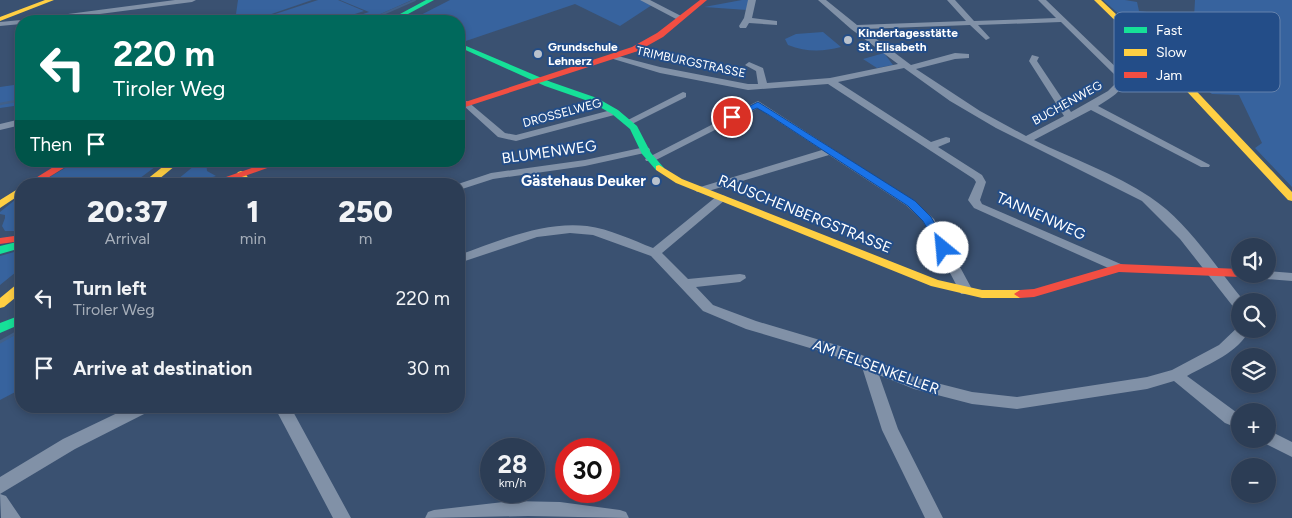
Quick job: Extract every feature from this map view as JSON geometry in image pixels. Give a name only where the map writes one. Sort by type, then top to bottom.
[{"type":"main road","points":[[0,20],[51,0]]},
{"type":"main road","points":[[402,15],[431,0]]},
{"type":"main road","points":[[414,15],[443,0]]},
{"type":"main road","points":[[465,105],[614,58],[646,44],[704,0]]},
{"type":"main road","points":[[1097,0],[1114,16]]},
{"type":"main road","name":"RAUSCHENBERGSTRASSE","points":[[465,47],[594,100],[615,112],[629,122],[656,166],[679,180],[936,283],[966,291],[1008,295],[1034,293],[1118,268],[1231,272]]},
{"type":"main road","points":[[1193,92],[1292,198]]},
{"type":"main road","points":[[41,178],[60,167]]},
{"type":"main road","points":[[163,171],[166,167]]},
{"type":"main road","points":[[154,178],[168,167]]},
{"type":"main road","points":[[168,178],[182,167]]},
{"type":"main road","points":[[245,178],[269,167]]},
{"type":"main road","points":[[0,205],[15,194]]},
{"type":"main road","points":[[0,240],[15,239]]},
{"type":"main road","points":[[0,250],[15,246]]},
{"type":"main road","points":[[0,294],[15,283]]},
{"type":"main road","points":[[0,304],[15,292]]},
{"type":"main road","points":[[0,328],[15,322]]},
{"type":"street","points":[[76,15],[192,0]]},
{"type":"street","points":[[644,0],[681,18]]},
{"type":"street","points":[[752,0],[745,23],[774,23]]},
{"type":"street","points":[[822,0],[854,27],[908,66],[998,126],[1146,199],[1178,227],[1231,295]]},
{"type":"street","points":[[951,0],[986,38]]},
{"type":"street","name":"BUCHENWEG","points":[[1042,0],[1114,69]]},
{"type":"street","points":[[854,27],[1062,20]]},
{"type":"street","points":[[0,24],[15,23]]},
{"type":"street","name":"TRIMBURGSTRASSE","points":[[614,58],[728,84],[763,87],[830,81],[956,56],[966,56]]},
{"type":"street","points":[[1035,57],[1033,61],[1069,116]]},
{"type":"street","name":"TRIMBURGSTRASSE","points":[[749,65],[760,70],[763,87]]},
{"type":"street","name":"TANNENWEG","points":[[830,81],[978,177],[981,182],[974,200],[978,206],[1118,268]]},
{"type":"street","name":"BUCHENWEG","points":[[1026,140],[1091,106],[1114,90]]},
{"type":"street","points":[[629,122],[683,95]]},
{"type":"street","name":"BLUMENWEG","points":[[465,185],[491,176],[648,154],[758,104],[831,152]]},
{"type":"street","points":[[1091,106],[1205,165]]},
{"type":"street","name":"DROSSELWEG","points":[[465,107],[502,135],[516,138],[615,112]]},
{"type":"street","points":[[0,127],[15,123]]},
{"type":"street","points":[[930,146],[946,140]]},
{"type":"street","points":[[701,190],[831,152],[920,211],[928,219],[966,291]]},
{"type":"street","points":[[465,257],[535,234],[562,229],[588,230],[656,253],[721,198]]},
{"type":"street","name":"AM FELSENKELLER","points":[[656,253],[708,308],[751,325],[835,350],[869,366],[914,383],[972,398],[1017,403],[1147,384],[1176,375],[1224,349],[1237,338]]},
{"type":"street","points":[[1276,276],[1292,277]]},
{"type":"street","points":[[685,284],[740,278]]},
{"type":"street","points":[[869,366],[890,430],[934,518]]},
{"type":"street","points":[[1176,375],[1231,418]]},
{"type":"street","points":[[0,486],[69,444],[133,413]]},
{"type":"street","points":[[286,413],[342,518]]},
{"type":"street","points":[[1276,442],[1289,449]]},
{"type":"street","points":[[0,502],[12,518]]},
{"type":"street","points":[[434,518],[483,510],[518,508],[566,510],[620,518]]},
{"type":"shaded area","points":[[238,0],[312,0],[268,15],[236,15]]},
{"type":"shaded area","points":[[318,0],[338,0],[364,11],[352,15],[272,15]]},
{"type":"shaded area","points":[[340,0],[412,0],[378,15],[360,15],[369,12]]},
{"type":"shaded area","points":[[450,0],[642,0],[652,5],[620,26],[575,4],[465,41],[465,15],[421,15]]},
{"type":"shaded area","points":[[749,0],[747,10],[704,7]]},
{"type":"shaded area","points":[[1103,0],[1137,2],[1139,11],[1147,12],[1116,12]]},
{"type":"shaded area","points":[[1195,0],[1292,0],[1292,187],[1255,148],[1262,143],[1239,95],[1212,94],[1210,92],[1280,92],[1280,12],[1194,12]]},
{"type":"shaded area","points":[[823,32],[841,47],[827,50],[808,50],[788,45],[785,39],[796,34]]},
{"type":"shaded area","points":[[884,53],[893,65],[877,68],[863,59]]},
{"type":"shaded area","points":[[15,85],[15,106],[0,108],[0,87]]},
{"type":"shaded area","points":[[67,167],[155,167],[140,178],[48,178]]},
{"type":"shaded area","points":[[193,167],[207,167],[207,171],[216,176],[210,178],[179,178]]},
{"type":"shaded area","points":[[15,200],[15,231],[5,231],[2,226],[5,215],[0,214]]},
{"type":"shaded area","points":[[15,252],[15,273],[0,285],[0,256]]},
{"type":"shaded area","points":[[15,335],[15,392],[0,400],[0,342]]},
{"type":"waterway","points":[[381,15],[415,0]]},
{"type":"waterway","points":[[0,104],[15,101]]},
{"type":"waterway","points":[[0,342],[15,333]]},
{"type":"traffic: fast","points":[[402,15],[431,0]]},
{"type":"traffic: fast","points":[[465,47],[548,84],[594,100],[615,112],[634,128],[647,154],[659,168]]},
{"type":"traffic: fast","points":[[0,250],[15,246]]},
{"type":"traffic: fast","points":[[0,328],[15,322]]},
{"type":"traffic: slow","points":[[0,19],[51,0]]},
{"type":"traffic: slow","points":[[1097,0],[1114,16]]},
{"type":"traffic: slow","points":[[1192,92],[1292,198]]},
{"type":"traffic: slow","points":[[154,178],[168,167]]},
{"type":"traffic: slow","points":[[659,168],[679,181],[935,283],[982,294],[1020,294]]},
{"type":"traffic: slow","points":[[238,178],[241,174],[244,178]]},
{"type":"traffic: slow","points":[[0,205],[15,194]]},
{"type":"traffic: slow","points":[[0,304],[15,292]]},
{"type":"traffic: jam","points":[[465,105],[635,49],[660,35],[704,0]]},
{"type":"traffic: jam","points":[[41,178],[60,167]]},
{"type":"traffic: jam","points":[[230,178],[263,167]]},
{"type":"traffic: jam","points":[[0,241],[15,239]]},
{"type":"traffic: jam","points":[[1020,294],[1034,293],[1119,268],[1231,273]]},
{"type":"place","name":"Kindertagesstätte St. Elisabeth","points":[[848,40]]},
{"type":"place","name":"Grundschule Lehnerz","points":[[538,54]]},
{"type":"place","name":"Gästehaus Deuker","points":[[656,181]]},
{"type":"route","points":[[732,117],[758,104],[920,211],[928,219],[943,248]]}]
